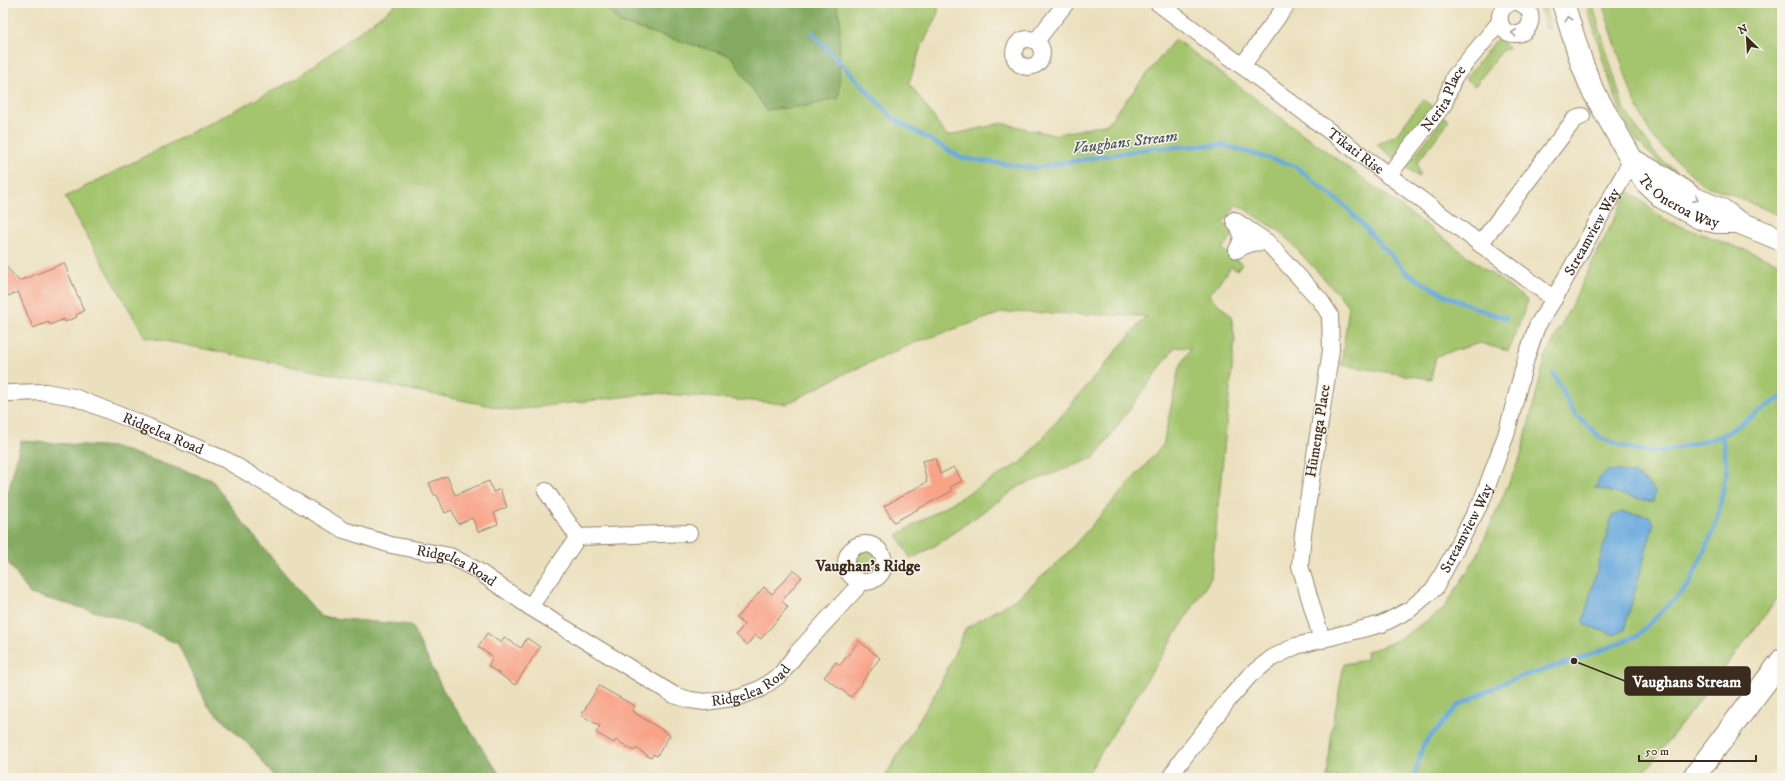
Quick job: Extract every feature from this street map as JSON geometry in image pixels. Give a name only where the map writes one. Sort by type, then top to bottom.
[{"type":"street","points":[[1036,41],[1066,3]]},
{"type":"street","name":"Tīkati Rise","points":[[1158,3],[1554,299]]},
{"type":"street","points":[[1242,66],[1288,3]]},
{"type":"street","name":"Nerita Place","points":[[1388,176],[1444,104],[1454,77],[1500,22],[1501,12],[1504,7],[1511,3]]},
{"type":"street","points":[[1500,22],[1502,27],[1510,34],[1520,34],[1528,27],[1531,17],[1530,12],[1523,4],[1519,3]]},
{"type":"street","name":"Te Oneroa Way","points":[[1563,3],[1586,76],[1632,160],[1646,182],[1663,198],[1700,218],[1717,222],[1738,222],[1782,240]]},
{"type":"street","name":"Te Oneroa Way","points":[[1579,3],[1598,71],[1603,107]]},
{"type":"street","points":[[1480,244],[1574,120],[1582,116]]},
{"type":"street","name":"Streamview Way","points":[[1170,778],[1181,761],[1229,698],[1250,675],[1272,658],[1296,646],[1382,624],[1409,610],[1435,588],[1482,500],[1506,435],[1527,354],[1537,326],[1554,299],[1632,160]]},
{"type":"street","name":"Hūmenga Place","points":[[1267,242],[1320,300],[1330,315],[1331,350],[1302,534],[1300,566],[1322,640]]},
{"type":"street","name":"Ridgelea Road","points":[[3,395],[9,393],[45,392],[74,397],[226,460],[344,530],[392,545],[450,556],[475,569],[530,607],[674,695],[690,700],[705,702],[739,697],[760,690],[781,674],[797,653],[862,582]]},
{"type":"street","points":[[546,491],[578,537]]},
{"type":"street","points":[[578,537],[689,533]]},
{"type":"street","points":[[530,607],[578,537]]},
{"type":"street","points":[[1693,778],[1782,660]]},
{"type":"green space","points":[[398,3],[602,3],[620,23],[731,56],[766,110],[840,19],[836,3],[938,3],[938,15],[921,47],[909,83],[947,136],[1002,123],[1054,135],[1107,124],[1175,39],[1528,301],[1508,351],[1480,343],[1436,356],[1431,379],[1341,365],[1349,306],[1281,232],[1237,204],[1223,223],[1234,234],[1222,249],[1242,264],[1237,270],[1231,267],[1209,295],[1231,316],[1235,339],[1211,578],[1085,778],[884,778],[939,687],[966,628],[1017,598],[1060,561],[1163,445],[1179,368],[1191,348],[1175,347],[1094,458],[1020,486],[936,545],[911,559],[897,535],[1023,461],[1146,316],[1004,312],[914,343],[842,375],[787,404],[655,393],[511,410],[145,337],[65,197],[296,79]]},
{"type":"green space","points":[[602,3],[836,3],[840,19],[839,98],[807,106],[766,110],[731,56],[620,23]]},
{"type":"green space","points":[[1538,3],[1544,3],[1551,27],[1546,29]]},
{"type":"green space","points":[[1586,3],[1592,3],[1623,106],[1631,120],[1657,156],[1686,179],[1677,178],[1661,165],[1637,141],[1623,119],[1606,70]]},
{"type":"green space","points":[[1602,3],[1779,3],[1782,14],[1782,217],[1726,192],[1703,185],[1653,138],[1633,98]]},
{"type":"green space","points":[[1498,38],[1509,48],[1502,51],[1475,86],[1465,79]]},
{"type":"green space","points":[[1423,99],[1434,108],[1395,159],[1377,145],[1380,142],[1396,135]]},
{"type":"green space","points":[[1444,117],[1449,121],[1417,163],[1420,176],[1417,176],[1406,167]]},
{"type":"green space","points":[[1630,192],[1664,220],[1782,264],[1782,593],[1640,778],[1327,778],[1332,729],[1344,664],[1366,660],[1366,651],[1382,647],[1399,639],[1443,610],[1477,556],[1521,455],[1545,358],[1627,193]]},
{"type":"green space","points":[[21,441],[115,447],[212,480],[240,519],[321,617],[411,625],[443,690],[502,778],[275,778],[254,750],[208,706],[178,644],[123,619],[30,594],[3,555],[3,513]]},
{"type":"green space","points":[[867,551],[874,554],[877,561],[874,568],[867,571],[860,568],[857,561],[860,554]]},
{"type":"water","points":[[1610,470],[1631,473],[1640,477],[1655,492],[1653,502],[1595,488],[1600,477]]},
{"type":"water","points":[[1621,512],[1649,516],[1654,523],[1624,630],[1615,635],[1585,625],[1583,621],[1612,516]]},
{"type":"building","points":[[3,263],[19,281],[64,263],[84,311],[76,315],[77,317],[65,322],[64,319],[50,325],[49,322],[33,328],[18,292],[3,298]]},
{"type":"building","points":[[935,458],[940,474],[954,467],[962,481],[950,487],[952,491],[894,522],[884,506],[927,482],[922,461]]},
{"type":"building","points":[[447,476],[455,495],[489,481],[493,492],[500,489],[507,507],[494,513],[498,524],[478,532],[472,518],[458,524],[452,510],[445,513],[437,495],[434,495],[429,483]]},
{"type":"building","points":[[793,570],[802,577],[782,601],[788,607],[761,639],[755,635],[747,645],[736,635],[744,625],[737,618],[764,587],[772,594]]},
{"type":"building","points":[[487,633],[501,643],[504,637],[521,648],[527,638],[540,647],[515,685],[488,666],[493,657],[478,647]]},
{"type":"building","points":[[859,641],[880,658],[851,697],[824,677],[836,662],[840,665]]},
{"type":"building","points":[[599,686],[635,706],[632,711],[670,735],[657,756],[653,754],[651,758],[636,748],[634,751],[616,740],[614,743],[596,733],[600,726],[581,715]]},
{"type":"waterway","name":"Vaughans Stream","points":[[812,33],[894,119],[962,158],[1033,168],[1152,148],[1223,145],[1295,166],[1345,206],[1408,274],[1447,296],[1489,313],[1506,318]]},
{"type":"waterway","points":[[1553,373],[1574,413],[1602,439],[1632,449],[1661,452],[1722,436],[1782,397]]},
{"type":"waterway","name":"Vaughans Stream","points":[[1414,778],[1423,745],[1459,705],[1510,680],[1574,661],[1637,636],[1689,585],[1717,522],[1727,467],[1722,436]]},
{"type":"place","name":"Vaughans Stream","points":[[1574,661]]},
{"type":"district","name":"Vaughan's Ridge","points":[[868,566]]}]
